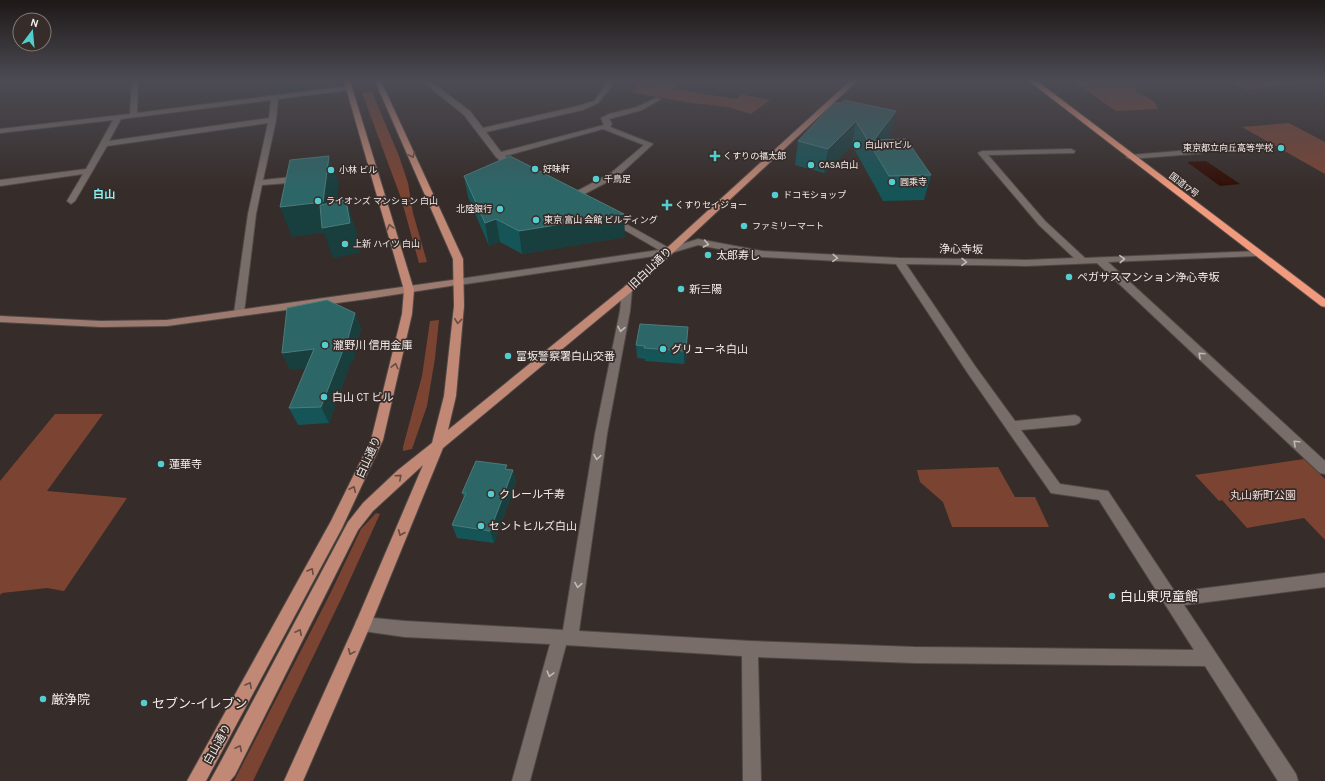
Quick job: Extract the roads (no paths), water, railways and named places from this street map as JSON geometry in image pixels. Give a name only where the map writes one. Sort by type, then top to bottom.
[{"type":"highway","name":"国道17号","points":[[1080,117],[1325,304]]},
{"type":"main road","name":"白山通り","points":[[196,781],[337,524],[377,440],[407,314],[409,290],[358,117]]},
{"type":"main road","points":[[293,781],[363,624],[438,445],[450,396],[459,306],[458,259],[394,117]]},
{"type":"main road","name":"旧白山通り","points":[[219,781],[228,768],[353,526],[378,497],[438,445],[627,290],[815,117]]},
{"type":"street","points":[[0,131],[122,117]]},
{"type":"street","points":[[470,117],[498,154],[511,167],[524,174]]},
{"type":"street","points":[[481,131],[539,117]]},
{"type":"street","points":[[498,154],[604,127],[608,124],[605,118],[606,117]]},
{"type":"street","points":[[72,201],[105,144],[118,118]]},
{"type":"street","points":[[105,144],[272,120],[252,214],[239,313]]},
{"type":"street","points":[[582,205],[566,197],[614,175],[649,144],[604,127]]},
{"type":"street","points":[[1130,156],[1203,151]]},
{"type":"street","points":[[1071,152],[982,153],[1042,223],[1082,260]]},
{"type":"street","points":[[0,183],[89,171]]},
{"type":"street","points":[[258,183],[312,178]]},
{"type":"street","points":[[602,214],[668,251]]},
{"type":"street","name":"浄心寺坂","points":[[459,282],[668,251],[698,242],[762,254],[899,261],[1026,263],[1256,253]]},
{"type":"street","points":[[1100,260],[1325,469]]},
{"type":"street","points":[[899,261],[1056,489],[1103,495],[1289,781]]},
{"type":"street","points":[[1,320],[100,324],[167,322],[459,282]]},
{"type":"street","points":[[521,781],[565,637],[601,434],[625,311],[627,290]]},
{"type":"street","points":[[1012,426],[1075,420]]},
{"type":"street","points":[[1171,600],[1325,580]]},
{"type":"street","points":[[363,624],[405,629],[565,637],[750,649],[986,657],[1209,658]]},
{"type":"street","points":[[750,649],[752,781]]},
{"type":"place","name":"白山NTビル","points":[[857,145]]},
{"type":"place","name":"東京都立向丘高等学校","points":[[1281,148]]},
{"type":"place","name":"くすりの福太郎","points":[[715,156]]},
{"type":"place","name":"CASA白山","points":[[811,165]]},
{"type":"place","name":"好味軒","points":[[535,169]]},
{"type":"place","name":"小林 ビル","points":[[331,170]]},
{"type":"place","name":"千鳥足","points":[[596,179]]},
{"type":"place","name":"圓乘寺","points":[[892,182]]},
{"type":"place","name":"ドコモショップ","points":[[775,195]]},
{"type":"place","name":"ライオンズ マンション 白山","points":[[318,201]]},
{"type":"place","name":"くすりセイジョー","points":[[667,205]]},
{"type":"place","name":"北陸銀行","points":[[500,209]]},
{"type":"place","name":"東京 富山 会館 ビルディング","points":[[536,220]]},
{"type":"place","name":"ファミリーマート","points":[[744,226]]},
{"type":"place","name":"上新 ハイツ 白山","points":[[345,244]]},
{"type":"place","name":"太郎寿し","points":[[708,255]]},
{"type":"place","name":"ペガサスマンション浄心寺坂","points":[[1069,277]]},
{"type":"place","name":"新三陽","points":[[681,289]]},
{"type":"place","name":"瀧野川 信用金庫","points":[[325,345]]},
{"type":"place","name":"グリューネ白山","points":[[663,349]]},
{"type":"place","name":"富坂警察署白山交番","points":[[508,356]]},
{"type":"place","name":"白山 CT ビル","points":[[324,397]]},
{"type":"place","name":"蓮華寺","points":[[161,464]]},
{"type":"place","name":"クレール千寿","points":[[491,494]]},
{"type":"place","name":"セントヒルズ白山","points":[[481,526]]},
{"type":"place","name":"白山東児童館","points":[[1112,596]]},
{"type":"place","name":"厳浄院","points":[[43,699]]},
{"type":"place","name":"セブン-イレブン","points":[[144,703]]},
{"type":"district","name":"白山","points":[[104,194]]},
{"type":"park label","name":"丸山新町公園","points":[[1263,495]]}]
